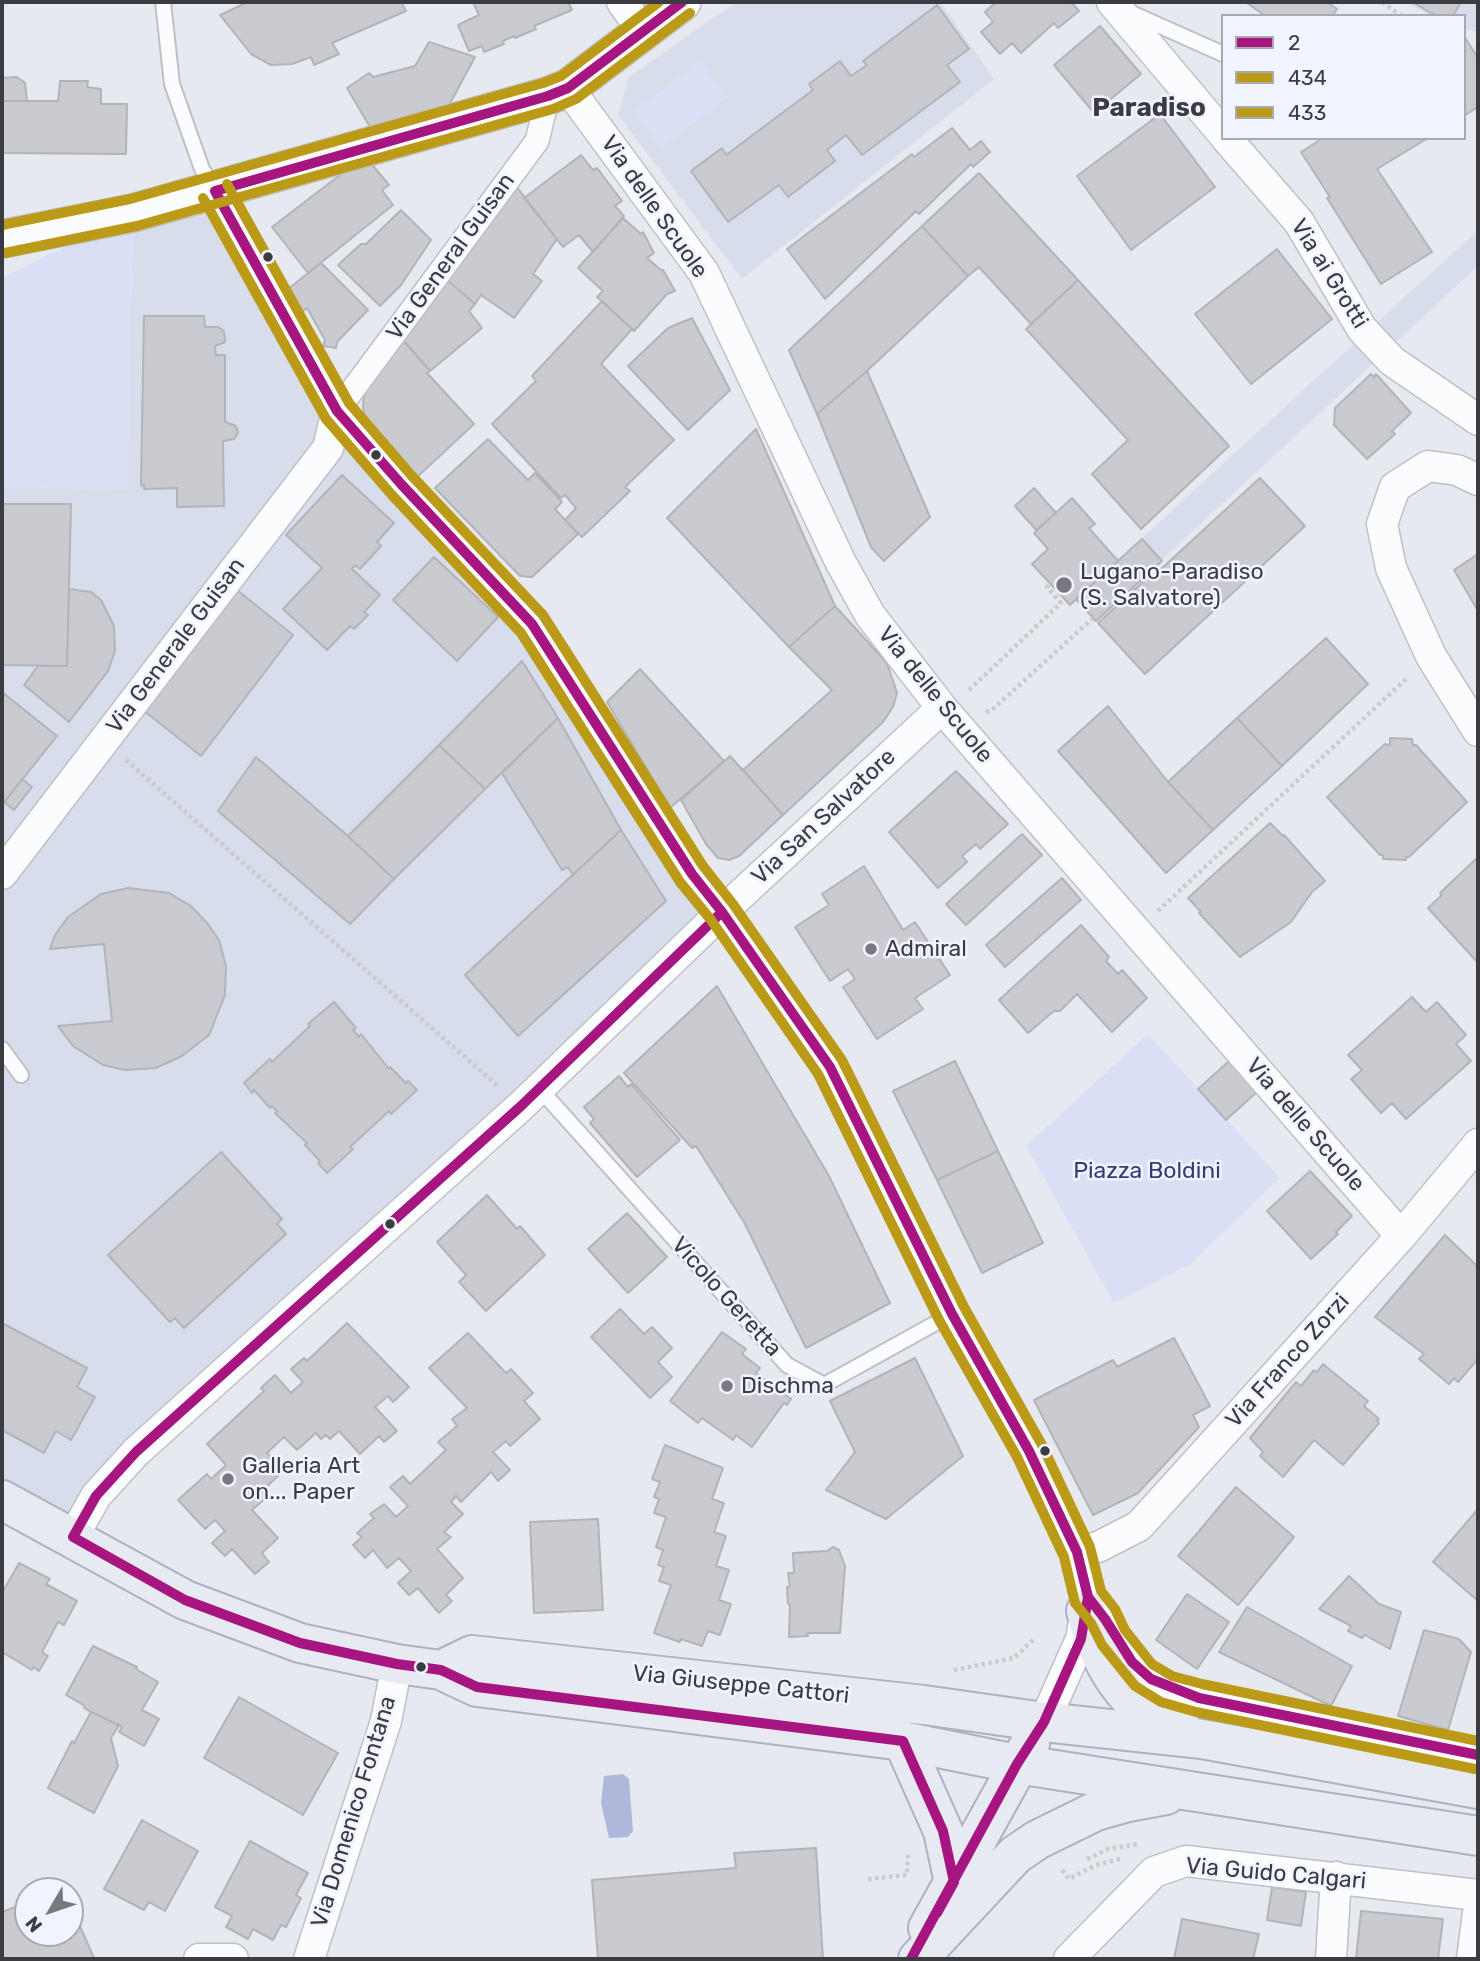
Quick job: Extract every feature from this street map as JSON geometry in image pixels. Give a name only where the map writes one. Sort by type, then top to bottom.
[{"type":"main road","name":"Via Giuseppe Cattori","points":[[2,1500],[185,1600],[300,1643],[397,1664],[440,1670],[477,1687],[903,1741],[1017,1764],[1221,1794]]},
{"type":"main road","points":[[1087,1604],[1091,1632],[1121,1687],[1148,1713],[1202,1740],[1478,1789]]},
{"type":"main road","name":"Via Giuseppe Cattori","points":[[440,1670],[472,1655],[910,1703],[1202,1740]]},
{"type":"main road","points":[[911,1959],[1017,1764],[1044,1722]]},
{"type":"main road","points":[[903,1741],[943,1831],[954,1882]]},
{"type":"main road","points":[[918,1959],[1015,1855],[1037,1840],[1096,1811],[1128,1802],[1165,1795],[1221,1794],[1478,1836]]},
{"type":"street","points":[[622,2],[643,31]]},
{"type":"street","points":[[2,239],[133,213],[558,92],[682,2]]},
{"type":"street","name":"Via ai Grotti","points":[[1115,4],[1221,132]]},
{"type":"street","name":"Via General Guisan","points":[[337,411],[537,141],[558,92]]},
{"type":"street","name":"Via delle Scuole","points":[[558,92],[704,273],[840,561],[870,615],[942,708],[1401,1236]]},
{"type":"street","name":"Via ai Grotti","points":[[1227,140],[1299,222],[1362,328],[1392,362],[1478,420]]},
{"type":"street","points":[[215,191],[337,411],[532,624],[692,874],[722,912],[830,1067],[952,1314],[1029,1451],[1077,1552],[1087,1604],[1081,1639],[1044,1722]]},
{"type":"street","name":"Via Generale Guisan","points":[[2,874],[328,448],[337,411]]},
{"type":"street","points":[[1478,480],[1457,470],[1428,466],[1395,487],[1382,524],[1391,568],[1431,656],[1478,731]]},
{"type":"street","name":"Via San Salvatore","points":[[73,1537],[96,1496],[136,1452],[530,1097],[722,912],[942,708]]},
{"type":"street","name":"Via Franco Zorzi","points":[[1077,1552],[1098,1547],[1139,1526],[1401,1236],[1478,1144]]},
{"type":"street","points":[[1087,1604],[1103,1616],[1127,1657],[1143,1675],[1166,1689],[1478,1755]]},
{"type":"street","name":"Via Domenico Fontana","points":[[309,1959],[386,1721],[397,1664]]},
{"type":"street","name":"Via Guido Calgari","points":[[1069,1959],[1154,1872],[1186,1861],[1478,1895]]},
{"type":"street","points":[[1331,1959],[1336,1877]]},
{"type":"street","points":[[1472,1959],[1478,1913]]},
{"type":"street","points":[[199,1959],[233,1959]]},
{"type":"lane","points":[[163,2],[172,84],[202,169],[215,191]]},
{"type":"lane","points":[[1115,4],[1221,53]]},
{"type":"lane","points":[[2,1049],[21,1075]]},
{"type":"lane","name":"Vicolo Geretta","points":[[530,1097],[786,1365],[824,1385],[952,1314]]},
{"type":"path","points":[[1381,2],[1398,14]]},
{"type":"path","points":[[942,708],[973,688],[1061,603],[1047,587],[1063,570],[1083,591]]},
{"type":"path","points":[[977,716],[992,710],[1093,618]]},
{"type":"path","points":[[1136,931],[1431,656]]},
{"type":"path","points":[[104,741],[530,1097]]},
{"type":"path","points":[[967,1668],[1014,1657],[1033,1640]]},
{"type":"path","points":[[1062,1870],[1069,1879],[1096,1865],[1121,1859],[1154,1872]]},
{"type":"path","points":[[868,1879],[906,1875]]},
{"type":"shaded area","points":[[736,2],[940,2],[994,79],[742,279],[618,115],[629,77]]},
{"type":"shaded area","points":[[1406,2],[1478,2],[1478,32],[1466,29],[1466,14],[1427,14]]},
{"type":"shaded area","points":[[215,191],[337,411],[532,624],[722,912],[191,1401],[73,1537],[2,1500],[2,487],[127,489],[133,213]]},
{"type":"shaded area","points":[[1478,230],[1478,266],[1096,621],[1076,599]]},
{"type":"shaded area","points":[[623,1774],[629,1779],[633,1831],[628,1837],[609,1838],[601,1803],[604,1776]]},
{"type":"green space","points":[[700,61],[728,97],[661,148],[633,112]]},
{"type":"green space","points":[[133,213],[127,489],[2,487],[2,278]]},
{"type":"green space","name":"Piazza Boldini","points":[[1148,1034],[1280,1178],[1191,1264],[1114,1303],[1026,1146]]},
{"type":"building","points":[[248,2],[401,2],[406,11],[332,43],[339,54],[314,65],[311,57],[292,64],[271,65],[251,54],[220,15]]},
{"type":"building","points":[[473,2],[568,2],[572,10],[484,52],[482,46],[469,51],[458,25],[479,15]]},
{"type":"building","points":[[996,2],[1071,2],[1079,11],[1058,28],[1054,23],[1021,53],[1012,43],[1000,54],[981,32],[993,22],[985,12]]},
{"type":"building","points":[[1246,2],[1327,2],[1337,9],[1333,14],[1262,14]]},
{"type":"building","points":[[1412,2],[1461,2],[1454,14],[1433,14]]},
{"type":"building","points":[[937,5],[969,49],[947,65],[960,82],[862,155],[846,135],[827,150],[835,161],[788,197],[779,185],[728,222],[691,171],[722,148],[726,155],[813,90],[809,84],[840,61],[851,76],[867,65],[863,61]]},
{"type":"building","points":[[1100,26],[1141,74],[1094,113],[1054,65]]},
{"type":"building","points":[[1466,39],[1478,58],[1478,107],[1466,115]]},
{"type":"building","points":[[429,42],[475,57],[448,107],[370,127],[347,88],[369,73],[373,77],[415,66]]},
{"type":"building","points":[[17,77],[25,83],[27,101],[2,101],[2,78]]},
{"type":"building","points":[[60,81],[88,81],[87,87],[101,89],[101,104],[127,104],[126,154],[2,153],[2,101],[58,101]]},
{"type":"building","points":[[1160,114],[1215,187],[1131,250],[1077,176]]},
{"type":"building","points":[[952,128],[970,150],[981,141],[990,152],[973,167],[971,164],[919,214],[916,211],[825,299],[787,249],[912,154],[914,157]]},
{"type":"building","points":[[1320,140],[1425,140],[1377,169],[1432,252],[1381,284],[1301,152]]},
{"type":"building","points":[[581,155],[593,170],[597,168],[622,201],[615,206],[624,216],[593,252],[579,235],[563,247],[524,198]]},
{"type":"building","points":[[353,165],[374,167],[389,185],[382,190],[393,205],[308,273],[272,227]]},
{"type":"building","points":[[979,173],[1078,280],[1031,324],[979,267],[968,276],[922,226]]},
{"type":"building","points":[[513,182],[557,239],[533,274],[542,281],[514,318],[481,295],[475,304],[447,280]]},
{"type":"building","points":[[401,210],[431,240],[401,285],[380,306],[338,265],[361,244],[366,244]]},
{"type":"building","points":[[623,218],[641,234],[643,232],[654,253],[647,258],[663,270],[675,291],[667,294],[634,331],[597,297],[603,291],[578,268]]},
{"type":"building","points":[[922,226],[968,276],[817,414],[789,350]]},
{"type":"building","points":[[1277,249],[1332,319],[1251,384],[1195,314]]},
{"type":"building","points":[[321,263],[368,310],[337,342],[336,348],[323,346],[325,340],[307,308],[302,312],[288,289]]},
{"type":"building","points":[[447,280],[475,304],[469,311],[482,328],[430,371],[399,335]]},
{"type":"building","points":[[1078,280],[1229,446],[1141,529],[1092,474],[1128,440],[1026,329]]},
{"type":"building","points":[[602,301],[632,329],[601,364],[674,440],[625,487],[630,491],[582,537],[565,520],[576,508],[565,495],[561,498],[492,424],[536,381],[532,376]]},
{"type":"building","points":[[144,316],[204,316],[205,327],[218,327],[224,331],[225,342],[215,346],[216,355],[225,355],[225,422],[236,426],[238,433],[234,439],[223,441],[224,506],[177,507],[177,488],[144,489],[144,485],[141,486]]},
{"type":"building","points":[[692,318],[730,390],[688,430],[628,366],[668,328]]},
{"type":"building","points":[[400,337],[430,371],[427,373],[474,424],[415,479],[367,424],[363,408],[364,393]]},
{"type":"building","points":[[867,371],[930,517],[884,561],[871,547],[817,414]]},
{"type":"building","points":[[1371,374],[1374,377],[1376,374],[1411,413],[1392,431],[1395,434],[1367,459],[1334,425],[1335,408]]},
{"type":"building","points":[[756,429],[835,606],[789,647],[667,518]]},
{"type":"building","points":[[488,439],[528,480],[535,473],[562,502],[555,509],[578,534],[532,577],[520,576],[435,488]]},
{"type":"building","points":[[342,475],[394,523],[377,542],[381,546],[360,569],[355,565],[352,569],[380,595],[364,612],[368,615],[354,629],[350,626],[327,650],[283,609],[322,568],[286,535]]},
{"type":"building","points":[[1260,478],[1305,526],[1145,674],[1098,623]]},
{"type":"building","points":[[1034,488],[1056,513],[1036,530],[1015,506]]},
{"type":"building","points":[[1072,498],[1095,524],[1089,528],[1118,561],[1070,605],[1032,564],[1048,549],[1034,533]]},
{"type":"building","points":[[2,504],[71,504],[67,666],[2,665]]},
{"type":"building","points":[[1142,539],[1162,561],[1096,621],[1076,599]]},
{"type":"building","points":[[1478,554],[1478,611],[1454,570]]},
{"type":"building","points":[[434,557],[498,617],[457,661],[393,600]]},
{"type":"building","points":[[69,589],[91,592],[101,600],[114,626],[115,651],[108,671],[69,722],[24,685],[38,666],[67,666]]},
{"type":"building","points":[[237,590],[293,635],[201,756],[143,710]]},
{"type":"building","points":[[835,606],[887,663],[897,693],[893,707],[883,722],[783,815],[743,770],[832,690],[789,647]]},
{"type":"building","points":[[1326,638],[1368,684],[1282,766],[1237,718]]},
{"type":"building","points":[[522,661],[558,718],[485,789],[439,745]]},
{"type":"building","points":[[640,669],[724,761],[670,808],[607,702]]},
{"type":"building","points":[[2,692],[57,736],[2,805]]},
{"type":"building","points":[[1108,706],[1168,782],[1213,830],[1166,873],[1058,751]]},
{"type":"building","points":[[558,718],[621,830],[573,875],[568,867],[562,870],[502,773]]},
{"type":"building","points":[[1237,718],[1282,766],[1213,830],[1168,782]]},
{"type":"building","points":[[1390,738],[1412,739],[1413,745],[1416,745],[1467,802],[1406,857],[1406,860],[1383,859],[1383,855],[1380,855],[1327,797],[1385,744],[1390,745]]},
{"type":"building","points":[[439,745],[485,789],[394,879],[348,836]]},
{"type":"building","points":[[730,756],[783,815],[739,856],[729,860],[718,858],[706,844],[681,800]]},
{"type":"building","points":[[256,757],[394,879],[350,924],[218,811]]},
{"type":"building","points":[[956,771],[1008,824],[980,849],[976,844],[962,856],[967,862],[938,888],[889,832]]},
{"type":"building","points":[[22,779],[32,787],[14,810],[4,802]]},
{"type":"building","points":[[1270,823],[1325,881],[1312,892],[1291,922],[1240,957],[1188,898]]},
{"type":"building","points":[[621,830],[666,901],[518,1036],[465,975]]},
{"type":"building","points":[[1022,834],[1042,855],[966,925],[946,904]]},
{"type":"building","points":[[1478,857],[1478,963],[1428,908]]},
{"type":"building","name":"Admiral","points":[[864,866],[903,930],[915,922],[950,975],[915,998],[923,1009],[877,1039],[843,987],[855,979],[848,969],[830,981],[795,927],[829,905],[822,894]]},
{"type":"building","points":[[1062,878],[1081,900],[1005,967],[986,945]]},
{"type":"building","points":[[128,888],[169,893],[191,906],[219,940],[226,966],[225,995],[209,1035],[182,1056],[156,1068],[125,1070],[103,1065],[73,1046],[58,1026],[112,1021],[104,944],[50,949],[55,935],[68,917],[101,894]]},
{"type":"building","points":[[1081,925],[1109,957],[1106,961],[1118,974],[1122,970],[1147,998],[1112,1032],[1077,994],[1060,1011],[1054,1011],[1028,1033],[999,1000]]},
{"type":"building","points":[[717,986],[829,1176],[890,1303],[806,1348],[744,1222],[696,1146],[692,1148],[624,1073]]},
{"type":"building","points":[[1412,997],[1426,1012],[1437,1002],[1466,1035],[1456,1044],[1471,1061],[1406,1119],[1392,1103],[1381,1113],[1351,1079],[1362,1070],[1348,1055]]},
{"type":"building","points":[[334,1002],[356,1028],[353,1030],[359,1037],[361,1034],[389,1069],[390,1067],[417,1090],[391,1114],[389,1111],[350,1147],[353,1149],[327,1173],[305,1145],[307,1143],[275,1113],[277,1111],[272,1106],[270,1108],[244,1083],[270,1059],[272,1062],[310,1026],[308,1024]]},
{"type":"building","points":[[955,1061],[998,1151],[937,1180],[893,1091]]},
{"type":"building","points":[[1229,1061],[1257,1092],[1226,1120],[1198,1089]]},
{"type":"building","points":[[619,1076],[628,1087],[631,1084],[680,1140],[637,1177],[590,1123],[594,1119],[584,1107]]},
{"type":"building","points":[[998,1151],[1043,1243],[982,1273],[937,1180]]},
{"type":"building","points":[[221,1152],[282,1219],[277,1224],[286,1234],[184,1328],[175,1318],[170,1322],[108,1255]]},
{"type":"building","points":[[1310,1171],[1352,1216],[1336,1232],[1338,1234],[1311,1259],[1267,1211]]},
{"type":"building","points":[[487,1195],[517,1229],[520,1226],[545,1255],[486,1311],[459,1282],[466,1275],[437,1242]]},
{"type":"building","points":[[627,1213],[667,1257],[628,1293],[588,1249]]},
{"type":"building","points":[[1445,1235],[1478,1267],[1478,1359],[1458,1382],[1454,1378],[1449,1384],[1419,1359],[1424,1354],[1375,1317]]},
{"type":"building","points":[[620,1309],[644,1334],[652,1327],[672,1348],[658,1362],[672,1377],[650,1398],[591,1337]]},
{"type":"building","points":[[2,1323],[87,1368],[77,1387],[95,1397],[71,1440],[56,1431],[44,1453],[2,1430]]},
{"type":"building","points":[[347,1323],[409,1387],[393,1402],[388,1396],[375,1407],[397,1431],[384,1442],[379,1436],[360,1454],[339,1431],[330,1439],[326,1435],[321,1439],[316,1433],[297,1450],[284,1437],[267,1453],[272,1458],[267,1462],[279,1475],[262,1491],[267,1497],[252,1510],[278,1538],[262,1553],[269,1562],[255,1574],[232,1549],[225,1556],[212,1543],[225,1531],[215,1520],[205,1529],[178,1500],[207,1474],[211,1479],[226,1465],[207,1444],[264,1391],[261,1388],[275,1375],[291,1393],[303,1382],[291,1369],[304,1358],[307,1361]]},
{"type":"building","name":"Dischma","points":[[722,1332],[746,1349],[742,1354],[760,1368],[756,1373],[791,1399],[787,1405],[784,1403],[752,1447],[736,1435],[733,1440],[702,1418],[698,1423],[670,1401]]},
{"type":"building","points":[[468,1333],[506,1373],[511,1369],[533,1393],[524,1401],[540,1419],[510,1446],[506,1441],[493,1452],[510,1470],[498,1481],[491,1472],[461,1502],[456,1496],[451,1502],[463,1514],[444,1532],[451,1537],[437,1549],[463,1578],[446,1595],[452,1601],[439,1613],[418,1588],[409,1595],[398,1583],[411,1571],[399,1558],[387,1568],[373,1550],[365,1558],[353,1545],[362,1537],[357,1533],[374,1518],[370,1514],[384,1504],[396,1517],[408,1506],[390,1487],[403,1476],[410,1484],[446,1450],[438,1442],[457,1426],[452,1419],[467,1408],[429,1368]]},
{"type":"building","points":[[1174,1338],[1210,1406],[1193,1415],[1199,1427],[1138,1493],[1093,1515],[1034,1400],[1113,1360],[1117,1367]]},
{"type":"building","points":[[915,1358],[963,1456],[886,1519],[826,1490],[855,1452],[830,1401]]},
{"type":"building","points":[[1323,1364],[1368,1401],[1364,1406],[1379,1419],[1379,1423],[1343,1465],[1314,1440],[1283,1477],[1260,1456],[1263,1452],[1250,1438],[1296,1382],[1301,1386],[1314,1370],[1317,1372]]},
{"type":"building","points":[[665,1445],[723,1468],[712,1499],[724,1503],[714,1532],[726,1536],[716,1566],[729,1570],[719,1600],[731,1604],[720,1635],[708,1631],[702,1646],[654,1633],[671,1585],[659,1581],[664,1567],[658,1565],[663,1550],[656,1547],[666,1517],[654,1513],[659,1499],[654,1497],[660,1482],[652,1479]]},
{"type":"building","points":[[1236,1487],[1294,1537],[1238,1605],[1178,1556]]},
{"type":"building","points":[[1478,1509],[1478,1601],[1433,1562]]},
{"type":"building","points":[[598,1519],[603,1610],[534,1613],[530,1522]]},
{"type":"building","points":[[833,1547],[839,1550],[845,1566],[840,1633],[807,1633],[808,1636],[789,1637],[790,1605],[787,1587],[790,1587],[788,1573],[794,1573],[793,1553],[827,1551]]},
{"type":"building","points":[[19,1563],[50,1579],[46,1584],[77,1601],[64,1625],[58,1622],[42,1652],[48,1656],[39,1671],[33,1667],[32,1670],[2,1652],[2,1593]]},
{"type":"building","points":[[1349,1576],[1379,1604],[1401,1612],[1390,1649],[1365,1635],[1362,1638],[1348,1631],[1351,1626],[1319,1609]]},
{"type":"building","points":[[1187,1594],[1229,1622],[1197,1669],[1156,1640]]},
{"type":"building","points":[[1247,1607],[1352,1666],[1331,1706],[1219,1652]]},
{"type":"building","points":[[1424,1630],[1459,1639],[1471,1652],[1448,1730],[1398,1716]]},
{"type":"building","points":[[93,1646],[137,1667],[136,1669],[158,1682],[142,1710],[159,1719],[144,1746],[119,1732],[122,1727],[84,1708],[85,1706],[66,1695]]},
{"type":"building","points":[[239,1697],[338,1753],[303,1815],[204,1758]]},
{"type":"building","points":[[91,1712],[119,1725],[111,1738],[118,1766],[94,1813],[48,1788],[72,1741],[74,1743]]},
{"type":"building","points":[[142,1820],[198,1851],[165,1911],[149,1902],[144,1910],[104,1889]]},
{"type":"building","points":[[250,1841],[308,1873],[296,1895],[301,1898],[286,1927],[281,1925],[273,1940],[253,1929],[248,1939],[226,1927],[232,1916],[215,1907]]},
{"type":"building","points":[[816,1848],[823,1959],[598,1959],[592,1880],[736,1868],[734,1853]]},
{"type":"building","points":[[1272,1887],[1306,1892],[1301,1926],[1267,1920]]},
{"type":"building","points":[[14,1908],[14,1947],[84,1947],[84,1935],[94,1958],[2,1959],[2,1912]]},
{"type":"building","points":[[1361,1911],[1443,1919],[1438,1959],[1356,1959]]},
{"type":"building","points":[[1182,1919],[1259,1934],[1253,1959],[1174,1959]]},
{"type":"transit line","name":"433","points":[[2,225],[130,199],[543,83],[561,76],[659,2]]},
{"type":"transit line","name":"2","points":[[682,2],[568,88],[215,191],[337,411],[532,624],[692,874],[722,912],[830,1067],[952,1314],[1029,1451],[1077,1552],[1088,1597],[1081,1639],[1044,1722],[1017,1764],[911,1959]]},
{"type":"transit line","name":"434","points":[[5,253],[137,226],[553,109],[576,99],[690,13]]},
{"type":"transit line","name":"433","points":[[227,184],[349,403],[411,475],[543,615],[703,866],[733,904],[842,1060],[964,1307],[1042,1445],[1090,1547],[1101,1591],[1115,1609],[1125,1630],[1152,1664],[1172,1676],[1202,1684],[1478,1741]]},
{"type":"transit line","name":"434","points":[[203,198],[326,419],[391,494],[521,633],[680,882],[711,920],[818,1074],[939,1320],[1017,1457],[1064,1557],[1075,1603],[1091,1623],[1102,1645],[1135,1686],[1161,1702],[1196,1712],[1475,1769]]},
{"type":"transit line","name":"2","points":[[722,912],[521,1106],[136,1452],[96,1496],[73,1537],[185,1600],[300,1643],[397,1664],[441,1670],[477,1687],[903,1741],[943,1831],[954,1882],[937,1913]]},
{"type":"transit line","name":"2","points":[[1079,1560],[1088,1597],[1132,1662],[1151,1679],[1199,1698],[1478,1755]]},
{"type":"place","name":"Lugano-Paradiso (S. Salvatore)","points":[[1064,585]]},
{"type":"place","name":"Admiral","points":[[871,949]]},
{"type":"place","name":"Dischma","points":[[727,1386]]},
{"type":"place","name":"Galleria Art on... Paper","points":[[228,1479]]},
{"type":"district","name":"Paradiso","points":[[1149,108]]}]
